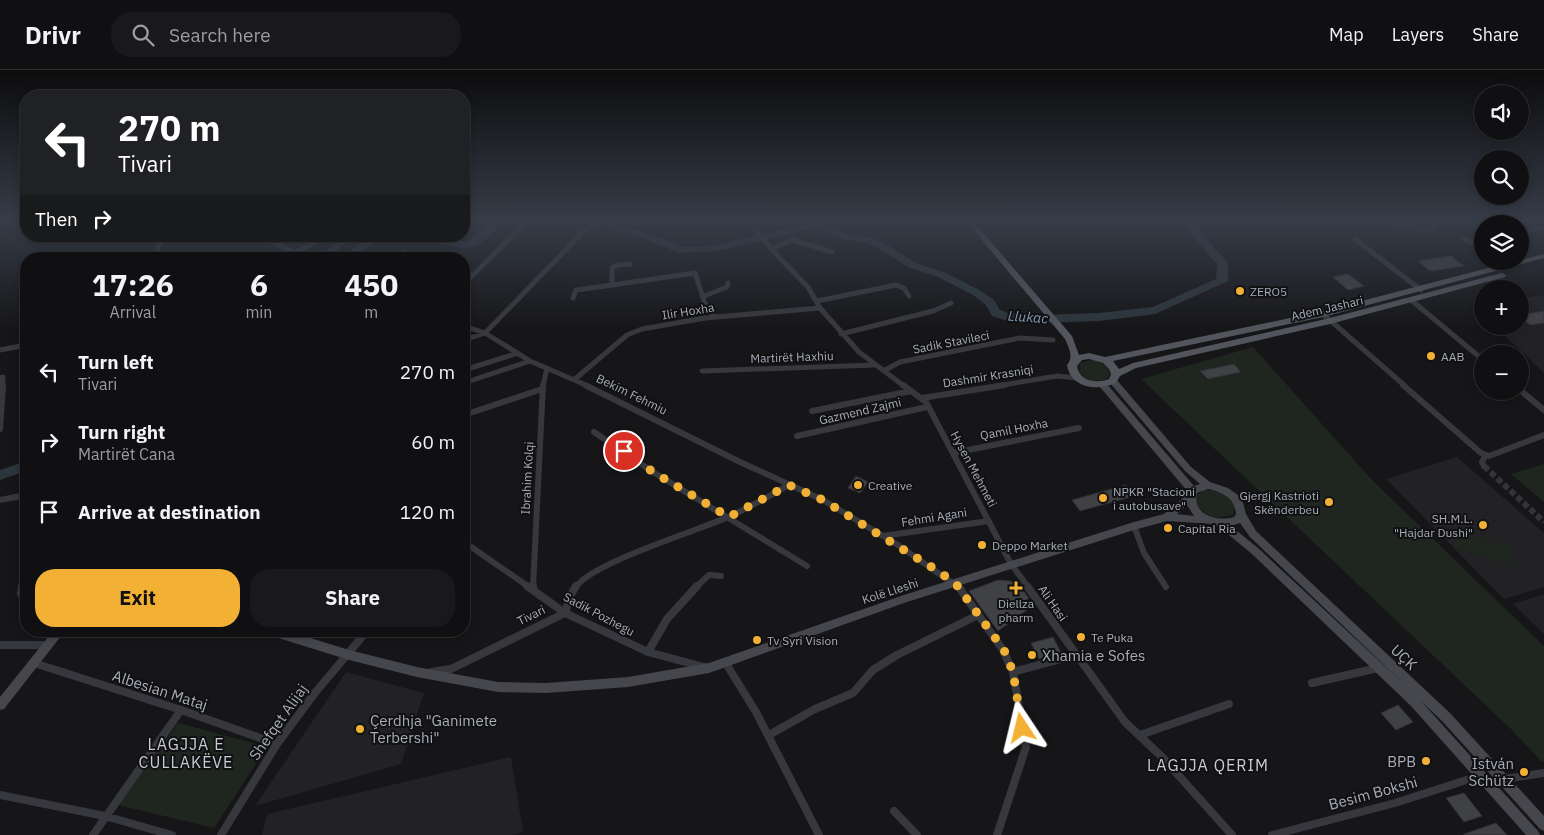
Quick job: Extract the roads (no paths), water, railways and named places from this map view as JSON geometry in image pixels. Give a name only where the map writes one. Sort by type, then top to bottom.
[{"type":"main road","points":[[999,257],[1069,338],[1113,367],[1115,378],[1103,385],[1090,384],[1078,378],[1073,365],[1074,353],[1069,338]]},
{"type":"main road","points":[[1105,360],[1326,318],[1541,257]]},
{"type":"main road","name":"Adem Jashari","points":[[1115,378],[1133,366],[1169,356],[1326,318],[1411,300],[1544,262]]},
{"type":"main road","points":[[1073,365],[1084,357],[1096,357]]},
{"type":"street","points":[[470,278],[492,257]]},
{"type":"street","points":[[470,338],[485,333],[559,257]]},
{"type":"street","name":"Hysen Mehmeti","points":[[778,257],[808,287],[818,301],[820,308],[841,334],[876,365],[922,398],[1011,564]]},
{"type":"street","points":[[1378,257],[1420,290]]},
{"type":"street","points":[[612,284],[612,268],[617,265],[630,264]]},
{"type":"street","points":[[573,298],[576,290],[582,287],[692,273],[696,274],[706,304],[714,317]]},
{"type":"street","points":[[704,296],[727,287],[728,283]]},
{"type":"street","points":[[818,301],[896,285],[904,288],[909,296]]},
{"type":"street","points":[[1411,300],[1474,352]]},
{"type":"street","points":[[841,334],[934,311],[951,303]]},
{"type":"street","name":"Ilir Hoxha","points":[[575,379],[627,335],[642,329],[714,317],[820,308]]},
{"type":"street","points":[[1326,318],[1486,455]]},
{"type":"street","name":"Bekim Fehmiu","points":[[470,328],[485,333],[530,361],[575,379],[789,485]]},
{"type":"street","name":"Sadik Stavileci","points":[[885,370],[900,362],[1020,338],[1029,337],[1053,340]]},
{"type":"street","points":[[0,350],[20,346]]},
{"type":"street","points":[[470,368],[518,354]]},
{"type":"street","points":[[470,381],[530,361]]},
{"type":"street","name":"Martirët Haxhiu","points":[[710,372],[876,365]]},
{"type":"street","name":"Dashmir Krasniqi","points":[[1057,376],[1073,365]]},
{"type":"street","name":"Ibrahim Kolqi","points":[[533,589],[542,389],[547,368]]},
{"type":"street","points":[[702,371],[710,372]]},
{"type":"street","name":"Dashmir Krasniqi","points":[[922,398],[1057,376],[1078,378]]},
{"type":"street","points":[[0,378],[3,377],[0,430]]},
{"type":"street","name":"UÇK","points":[[1115,378],[1188,469],[1207,485],[1224,490],[1232,495],[1241,508],[1240,515],[1253,534],[1446,717],[1544,825]]},
{"type":"street","name":"UÇK","points":[[1103,385],[1191,494],[1195,511],[1216,522],[1255,551],[1415,702],[1482,774],[1534,835]]},
{"type":"street","points":[[470,413],[542,389]]},
{"type":"street","points":[[812,411],[911,390]]},
{"type":"street","points":[[1529,398],[1544,410]]},
{"type":"street","name":"Gazmend Zajmi","points":[[798,436],[927,407]]},
{"type":"street","name":"Qamil Hoxha","points":[[953,453],[1079,428]]},
{"type":"street","points":[[594,432],[653,472],[807,566]]},
{"type":"street","points":[[1484,466],[1482,462],[1486,455],[1544,434]]},
{"type":"street","name":"Tivari","points":[[291,637],[349,655],[417,672],[451,669],[565,613],[570,596],[579,582],[607,565],[729,517],[789,485]]},
{"type":"street","name":"Fehmi Agani","points":[[789,485],[823,500],[956,584],[1004,650],[1013,672],[1026,747],[997,835]]},
{"type":"street","points":[[1167,518],[1191,494],[1207,485]]},
{"type":"street","points":[[0,500],[20,496]]},
{"type":"street","points":[[1167,518],[1216,522],[1237,520],[1240,515]]},
{"type":"street","name":"Kolë Lleshi","points":[[708,668],[895,602],[956,584],[1011,564],[1134,526],[1167,518]]},
{"type":"street","name":"Fehmi Agani","points":[[881,536],[908,534],[989,521]]},
{"type":"street","points":[[1134,526],[1144,554],[1166,587]]},
{"type":"street","name":"Sadik Pozhegu","points":[[470,546],[565,613],[648,652],[708,668]]},
{"type":"street","name":"Ali Hasi","points":[[1011,564],[1125,722],[1140,735],[1232,835]]},
{"type":"street","points":[[648,652],[660,626],[673,608],[709,575],[721,576]]},
{"type":"street","points":[[769,735],[816,709],[853,693],[873,670],[897,655],[978,615]]},
{"type":"street","points":[[0,705],[55,637]]},
{"type":"street","points":[[349,655],[362,637]]},
{"type":"street","points":[[0,645],[48,645]]},
{"type":"street","name":"Shefqet Alijaj","points":[[221,835],[277,744],[314,694],[349,655]]},
{"type":"street","points":[[1013,672],[1076,655]]},
{"type":"street","points":[[725,662],[769,735],[819,835]]},
{"type":"street","name":"Albesian Mataj","points":[[34,663],[181,710],[277,744]]},
{"type":"street","points":[[417,672],[498,687],[546,688],[628,682],[708,668]]},
{"type":"street","name":"UÇK","points":[[1312,683],[1378,668]]},
{"type":"street","points":[[1140,735],[1228,704]]},
{"type":"street","points":[[93,835],[181,710]]},
{"type":"street","points":[[1504,779],[1544,773]]},
{"type":"street","name":"Besim Bokshi","points":[[1272,835],[1395,802],[1482,774]]},
{"type":"street","points":[[0,795],[105,816],[172,835]]},
{"type":"street","points":[[894,811],[917,835]]},
{"type":"waterway","name":"Llukac","points":[[899,257],[912,265],[942,275],[977,293],[990,303],[996,313],[1007,317],[1041,319],[1099,317],[1155,310],[1222,281],[1223,263],[1217,257]]},
{"type":"waterway","name":"Llukac","points":[[0,475],[20,468]]},
{"type":"tunnel","points":[[1484,466],[1544,522]]},
{"type":"place","name":"ZERO5","points":[[1240,291]]},
{"type":"place","name":"AAB","points":[[1431,356]]},
{"type":"place","name":"Creative","points":[[858,485]]},
{"type":"place","name":"NPKR \"Stacioni i autobusave\"","points":[[1103,498]]},
{"type":"place","name":"Gjergj Kastrioti Skënderbeu","points":[[1329,502]]},
{"type":"place","name":"SH.M.L. \"Hajdar Dushi\"","points":[[1483,525]]},
{"type":"place","name":"Capital Ria","points":[[1168,528]]},
{"type":"place","name":"Deppo Market","points":[[982,545]]},
{"type":"place","name":"Diellza pharm","points":[[1016,588]]},
{"type":"place","name":"Te Puka","points":[[1081,637]]},
{"type":"place","name":"Tv Syri Vision","points":[[757,640]]},
{"type":"place","name":"Xhamia e Sofes","points":[[1032,655]]},
{"type":"place","name":"Çerdhja \"Ganimete Terbershi\"","points":[[360,729]]},
{"type":"place","name":"BPB","points":[[1426,761]]},
{"type":"place","name":"István Schütz","points":[[1524,772]]},
{"type":"district","name":"LAGJJA E CULLAKËVE","points":[[186,753]]},
{"type":"district","name":"LAGJJA QERIM","points":[[1208,765]]}]
